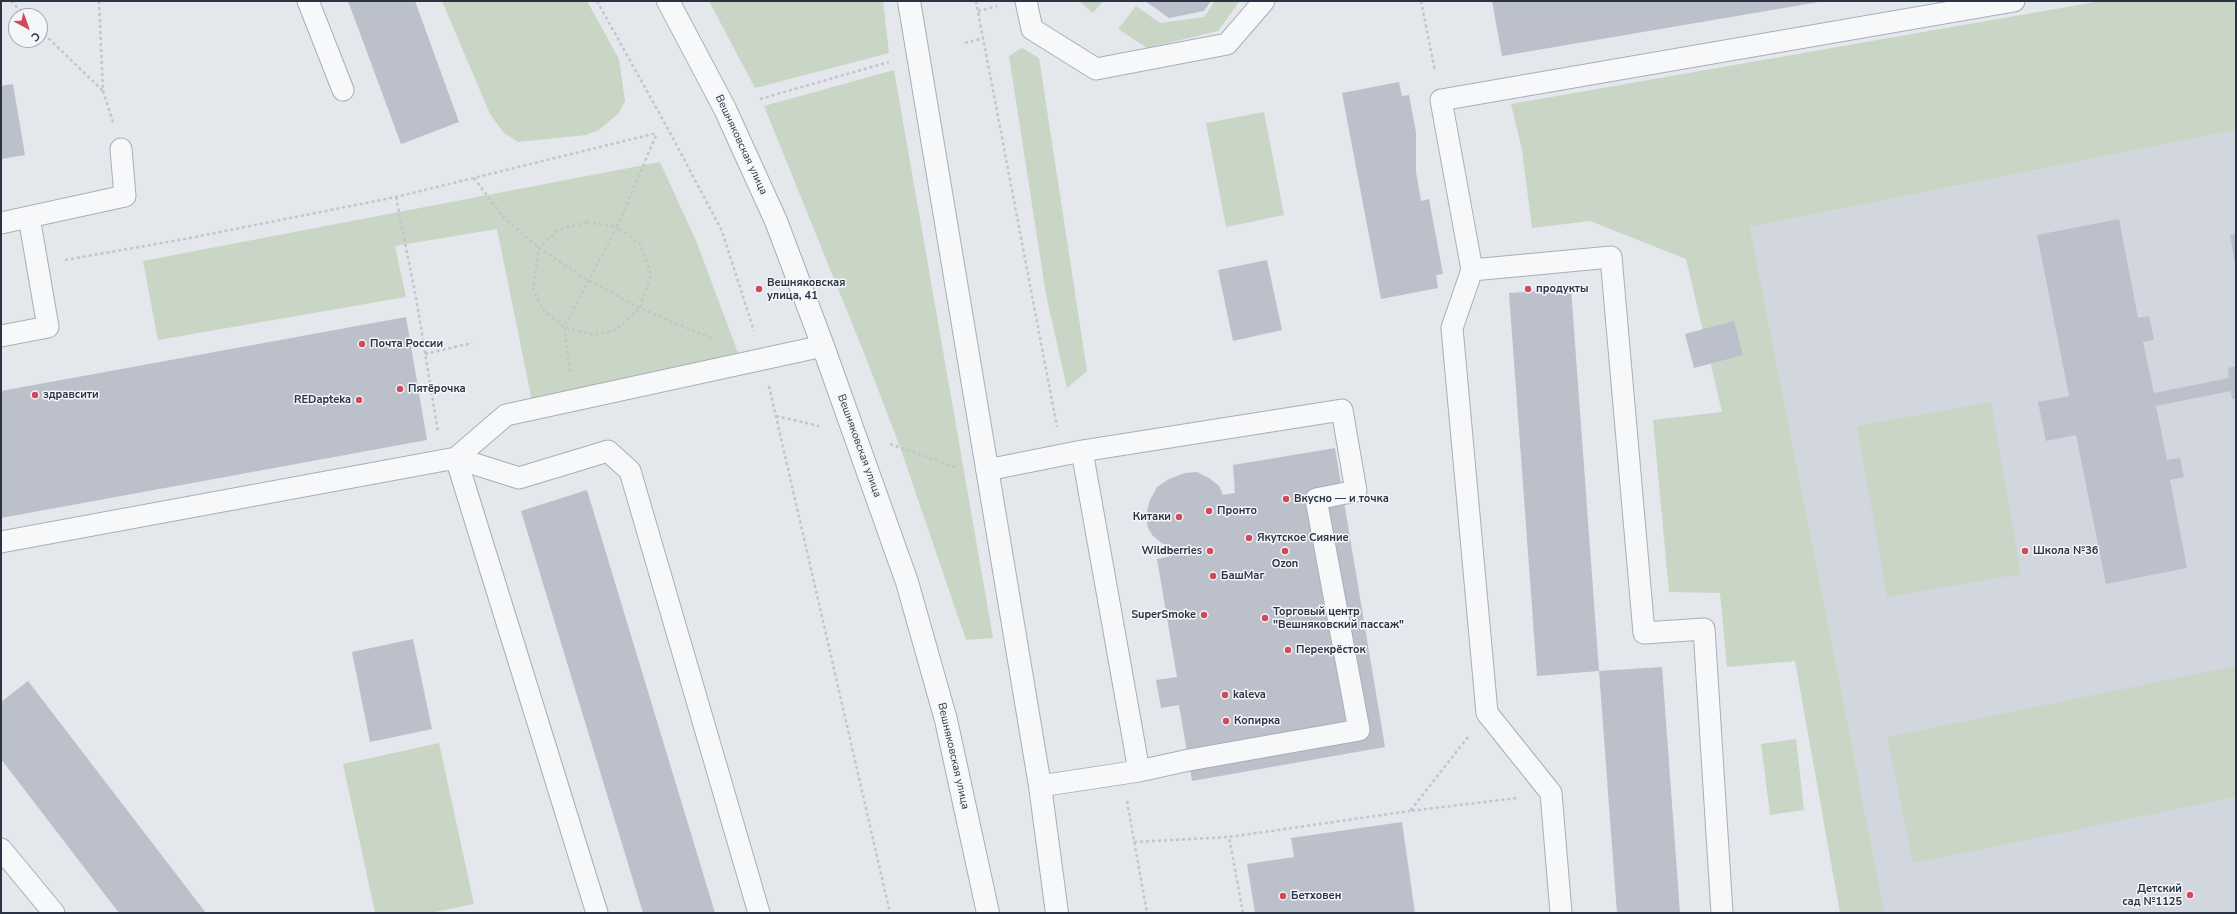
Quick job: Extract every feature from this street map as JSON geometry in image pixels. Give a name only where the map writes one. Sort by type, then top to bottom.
[{"type":"street","name":"Вешняковская улица","points":[[668,1],[725,109],[776,221],[823,346],[907,582],[946,720],[988,913]]},
{"type":"street","points":[[909,1],[1040,786],[1057,913]]},
{"type":"lane","points":[[308,1],[343,90]]},
{"type":"lane","points":[[1026,1],[1032,29],[1096,69],[1227,44],[1264,1]]},
{"type":"lane","points":[[1561,913],[1551,793],[1487,713],[1452,328],[1472,270],[1441,100],[2014,1]]},
{"type":"lane","points":[[1,223],[125,196],[121,149]]},
{"type":"lane","points":[[1,336],[48,327],[29,217]]},
{"type":"lane","points":[[1472,270],[1611,257],[1644,633],[1704,629],[1722,913]]},
{"type":"lane","points":[[450,460],[506,415],[823,346]]},
{"type":"lane","points":[[987,470],[1082,452],[1342,410],[1356,491],[1316,499],[1359,730],[1189,760],[1139,771],[1040,786]]},
{"type":"lane","points":[[1,542],[450,460],[518,478],[608,451],[630,471],[759,913]]},
{"type":"lane","points":[[1082,452],[1139,771]]},
{"type":"lane","points":[[450,460],[597,913]]},
{"type":"lane","points":[[1,849],[54,913]]},
{"type":"path","points":[[99,1],[103,91],[121,149]]},
{"type":"path","points":[[597,1],[668,129],[722,231],[763,360],[890,913]]},
{"type":"path","points":[[1421,1],[1441,100]]},
{"type":"path","points":[[48,38],[103,91]]},
{"type":"path","points":[[966,42],[984,38]]},
{"type":"path","points":[[760,99],[891,61]]},
{"type":"path","points":[[37,264],[190,238],[396,197],[657,133],[617,228],[564,327],[571,375]]},
{"type":"path","points":[[474,178],[504,218],[539,248],[588,280],[640,308],[720,342]]},
{"type":"path","points":[[396,197],[426,354],[450,460]]},
{"type":"path","points":[[587,222],[617,228],[640,244],[651,274],[640,308],[616,330],[594,336],[564,327],[543,310],[533,289],[539,248],[558,230],[587,222]]},
{"type":"path","points":[[426,354],[472,343]]},
{"type":"path","points":[[900,447],[964,471]]},
{"type":"path","points":[[1410,811],[1487,713]]},
{"type":"path","points":[[1134,842],[1229,838],[1410,811],[1551,793]]},
{"type":"path","points":[[1229,838],[1244,913]]},
{"type":"shaded area","name":"Школа №36","points":[[2236,130],[2236,913],[1885,913],[1750,227]]},
{"type":"green space","points":[[442,1],[587,1],[619,59],[625,101],[619,113],[599,130],[586,135],[518,142],[503,132],[490,114]]},
{"type":"green space","points":[[709,1],[883,1],[889,53],[755,88]]},
{"type":"green space","points":[[1079,1],[1103,1],[1093,13]]},
{"type":"green space","points":[[1215,1],[1240,1],[1218,31],[1147,48],[1118,29],[1136,6],[1160,23],[1204,17]]},
{"type":"green space","points":[[2101,1],[2236,1],[2236,130],[1750,227],[1885,913],[1840,913],[1795,661],[1727,667],[1720,593],[1669,592],[1653,420],[1722,412],[1686,259],[1590,221],[1532,228],[1522,150],[1511,104]]},
{"type":"green space","points":[[1022,48],[1039,58],[1087,371],[1067,388],[1046,295],[1009,56]]},
{"type":"green space","points":[[894,70],[993,638],[966,640],[900,447],[866,358],[764,106]]},
{"type":"green space","points":[[1264,112],[1284,215],[1226,227],[1206,123]]},
{"type":"green space","points":[[660,162],[697,243],[738,353],[532,401],[497,229],[395,246],[406,297],[158,340],[143,261]]},
{"type":"green space","points":[[1991,402],[2021,574],[1887,597],[1857,426]]},
{"type":"green space","points":[[2236,666],[2236,797],[1913,863],[1887,737]]},
{"type":"green space","points":[[1796,739],[1804,810],[1770,815],[1761,744]]},
{"type":"green space","points":[[439,743],[474,904],[430,913],[375,913],[343,764]]},
{"type":"building","points":[[348,1],[415,1],[459,122],[401,144]]},
{"type":"building","points":[[1145,1],[1211,1],[1204,11],[1169,18]]},
{"type":"building","points":[[1492,1],[1818,1],[1819,2],[1502,56]]},
{"type":"building","points":[[1399,82],[1402,96],[1409,95],[1416,132],[1416,172],[1421,201],[1429,199],[1443,274],[1436,275],[1438,288],[1381,299],[1342,93]]},
{"type":"building","points":[[13,84],[25,155],[1,159],[1,86]]},
{"type":"building","points":[[2119,219],[2138,318],[2149,316],[2154,340],[2143,342],[2154,393],[2229,378],[2228,368],[2236,366],[2236,398],[2232,399],[2231,391],[2156,406],[2167,460],[2180,458],[2184,477],[2170,480],[2187,568],[2106,584],[2076,435],[2046,441],[2038,402],[2069,396],[2037,235]]},
{"type":"building","points":[[2236,234],[2236,263],[2235,263],[2230,235]]},
{"type":"building","points":[[1267,260],[1282,330],[1233,341],[1218,270]]},
{"type":"building","points":[[1571,289],[1599,671],[1537,676],[1509,293]]},
{"type":"building","points":[[406,317],[427,440],[1,518],[1,391]]},
{"type":"building","points":[[1734,321],[1743,355],[1694,368],[1685,334]]},
{"type":"building","name":"Торговый центр \"Вешняковский пассаж\"","points":[[1335,448],[1385,747],[1192,781],[1179,705],[1161,708],[1156,680],[1177,677],[1157,559],[1172,556],[1171,545],[1163,544],[1153,536],[1148,528],[1146,515],[1150,500],[1157,487],[1169,479],[1185,473],[1197,472],[1209,478],[1219,486],[1223,495],[1235,493],[1233,465]]},
{"type":"building","points":[[587,490],[715,913],[643,913],[521,511]]},
{"type":"building","points":[[413,639],[432,729],[370,742],[352,652]]},
{"type":"building","points":[[1662,667],[1680,913],[1617,913],[1599,671]]},
{"type":"building","points":[[28,681],[206,913],[119,913],[1,759],[1,702]]},
{"type":"building","points":[[1402,822],[1415,913],[1255,913],[1247,864],[1294,857],[1291,838]]},
{"type":"place","name":"Вешняковская улица, 41","points":[[759,289]]},
{"type":"place","name":"продукты","points":[[1528,289]]},
{"type":"place","name":"Почта России","points":[[362,344]]},
{"type":"place","name":"Пятёрочка","points":[[400,389]]},
{"type":"place","name":"здравсити","points":[[35,395]]},
{"type":"place","name":"REDapteka","points":[[359,400]]},
{"type":"place","name":"Вкусно — и точка","points":[[1286,499]]},
{"type":"place","name":"Пронто","points":[[1209,511]]},
{"type":"place","name":"Китаки","points":[[1179,517]]},
{"type":"place","name":"Якутское Сияние","points":[[1249,538]]},
{"type":"place","name":"Wildberries","points":[[1210,551]]},
{"type":"place","name":"Ozon","points":[[1285,551]]},
{"type":"place","name":"Школа №36","points":[[2025,551]]},
{"type":"place","name":"БашМаг","points":[[1213,576]]},
{"type":"place","name":"SuperSmoke","points":[[1204,615]]},
{"type":"place","name":"Торговый центр \"Вешняковский пассаж\"","points":[[1265,618]]},
{"type":"place","name":"Перекрёсток","points":[[1288,650]]},
{"type":"place","name":"kaleva","points":[[1225,695]]},
{"type":"place","name":"Копирка","points":[[1226,721]]},
{"type":"place","name":"Детский сад №1125","points":[[2190,895]]},
{"type":"place","name":"Бетховен","points":[[1283,896]]}]
